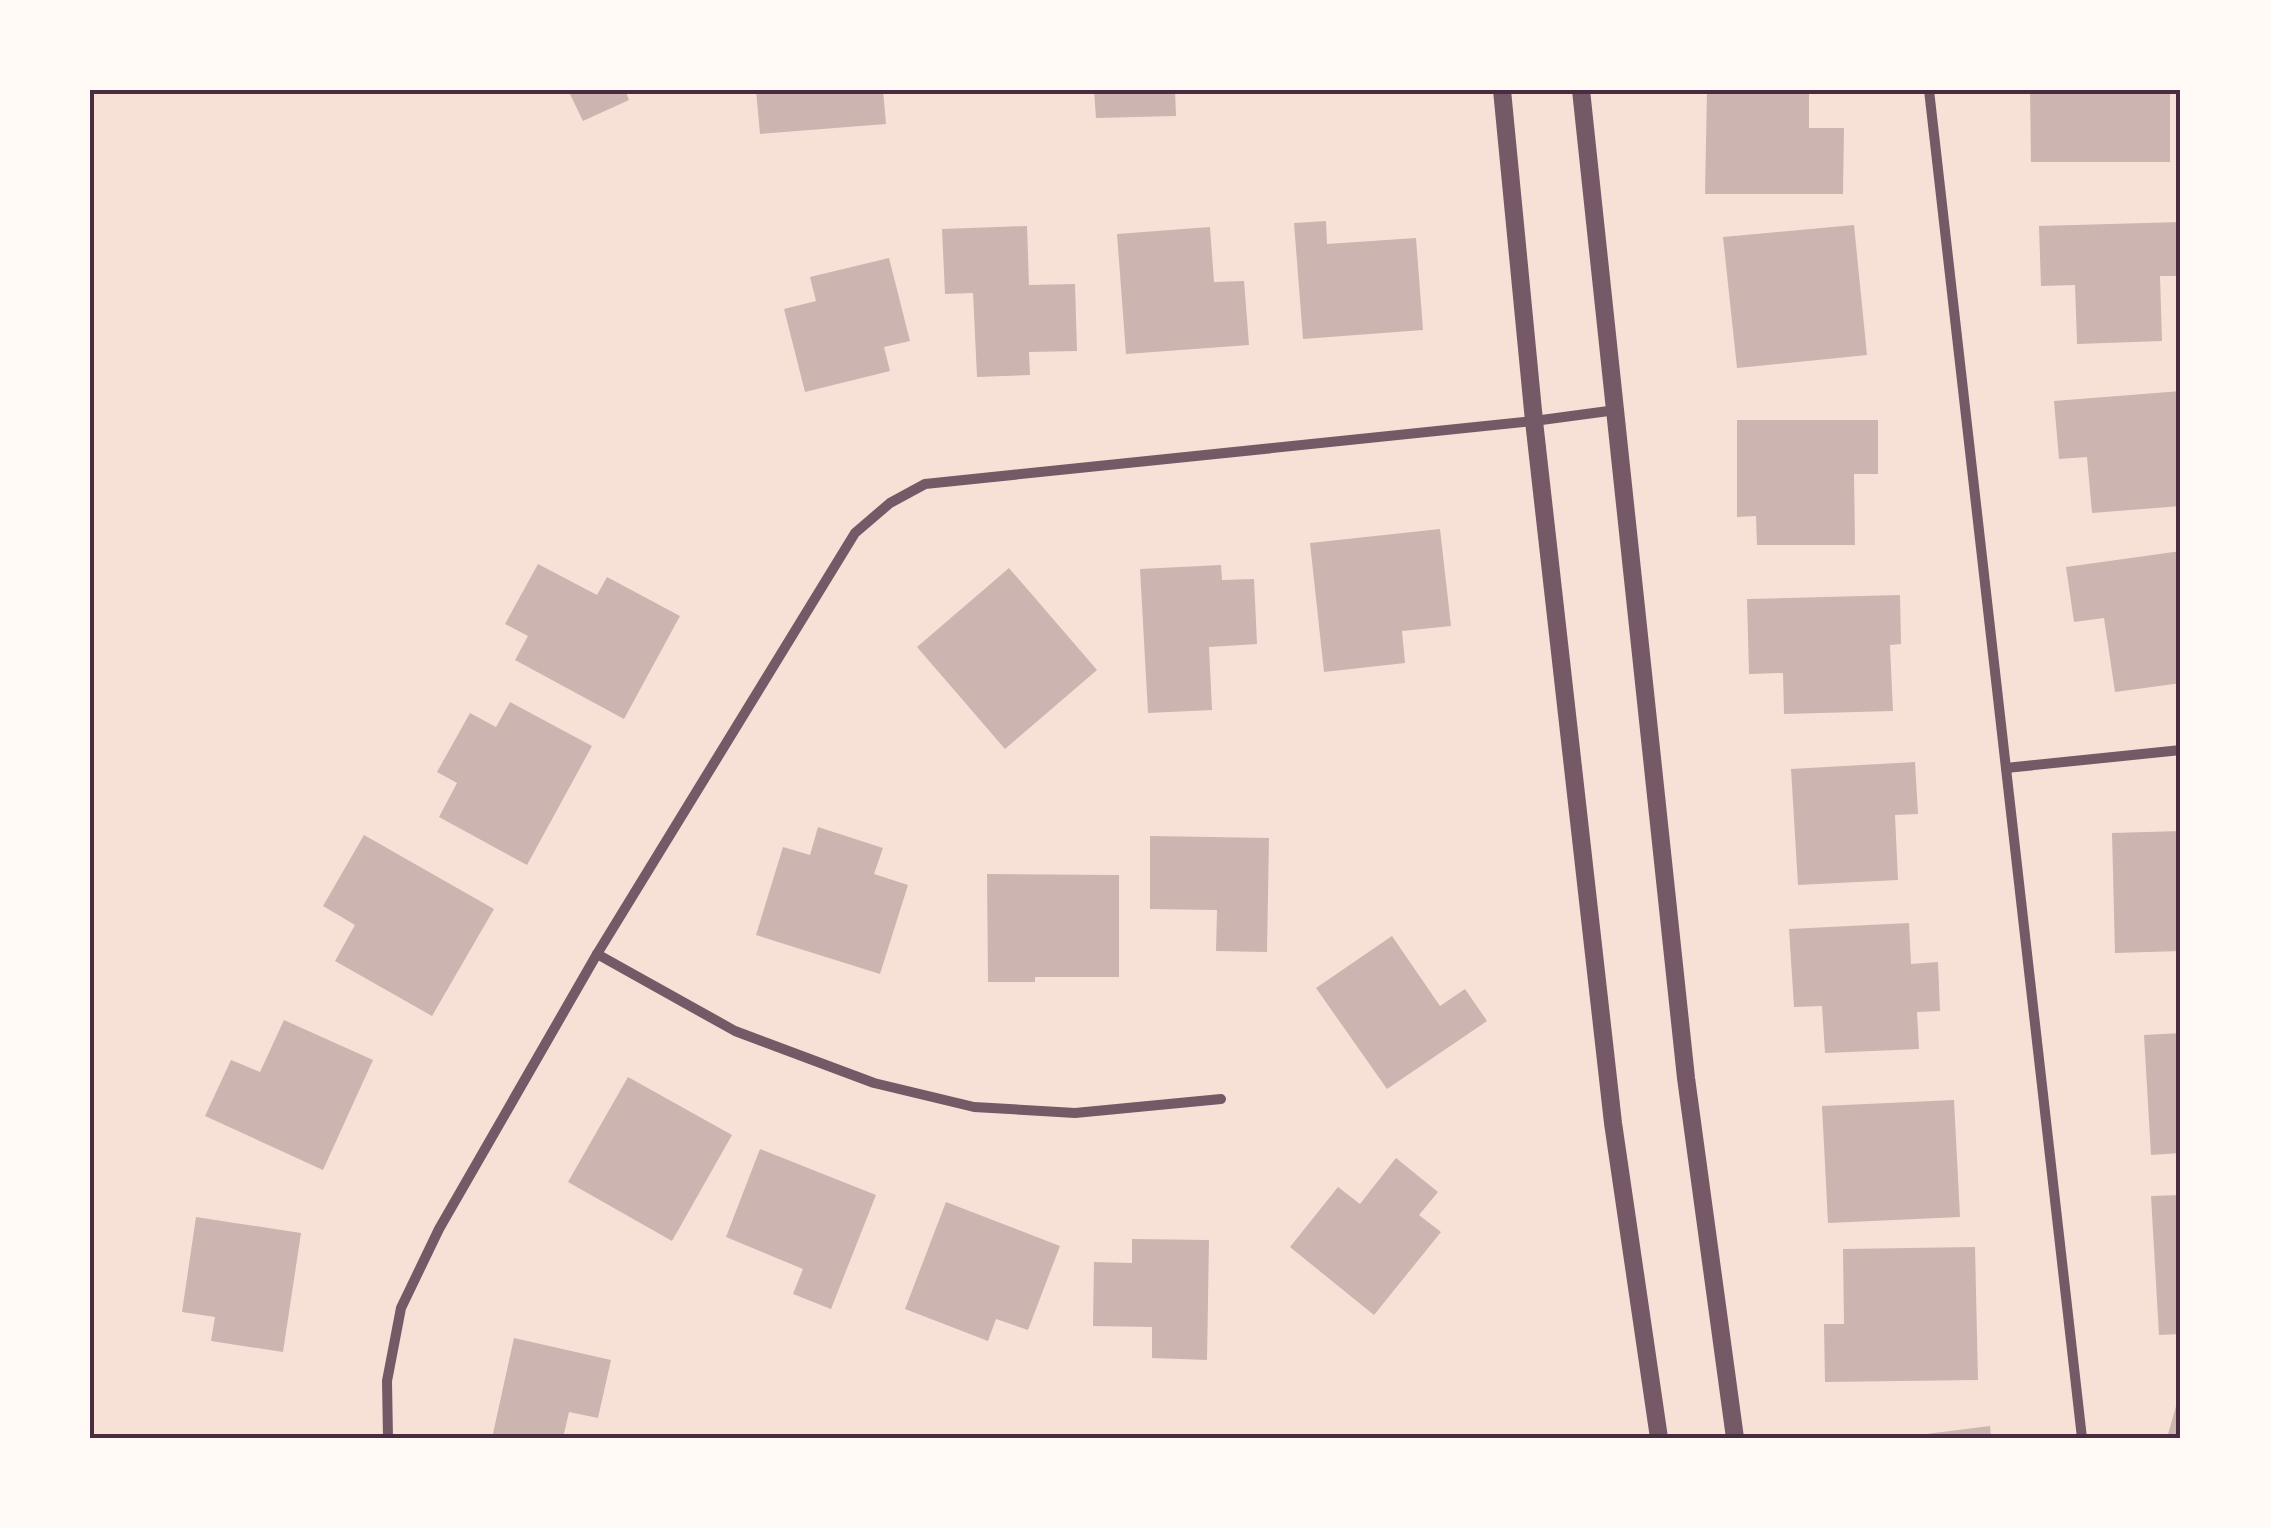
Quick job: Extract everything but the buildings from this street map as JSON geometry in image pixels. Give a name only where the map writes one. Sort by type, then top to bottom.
[{"type":"street","points":[[1502,90],[1534,421],[1613,1123],[1659,1438]]},
{"type":"street","points":[[1581,90],[1686,1078],[1735,1438]]},
{"type":"street","points":[[1929,90],[2082,1438]]},
{"type":"street","points":[[388,1438],[387,1381],[401,1308],[439,1228],[598,954],[856,533],[890,503],[925,484],[1617,410]]},
{"type":"street","points":[[2006,768],[2181,750]]},
{"type":"street","points":[[598,954],[734,1032],[874,1083],[974,1107],[1075,1113],[1221,1099]]}]
